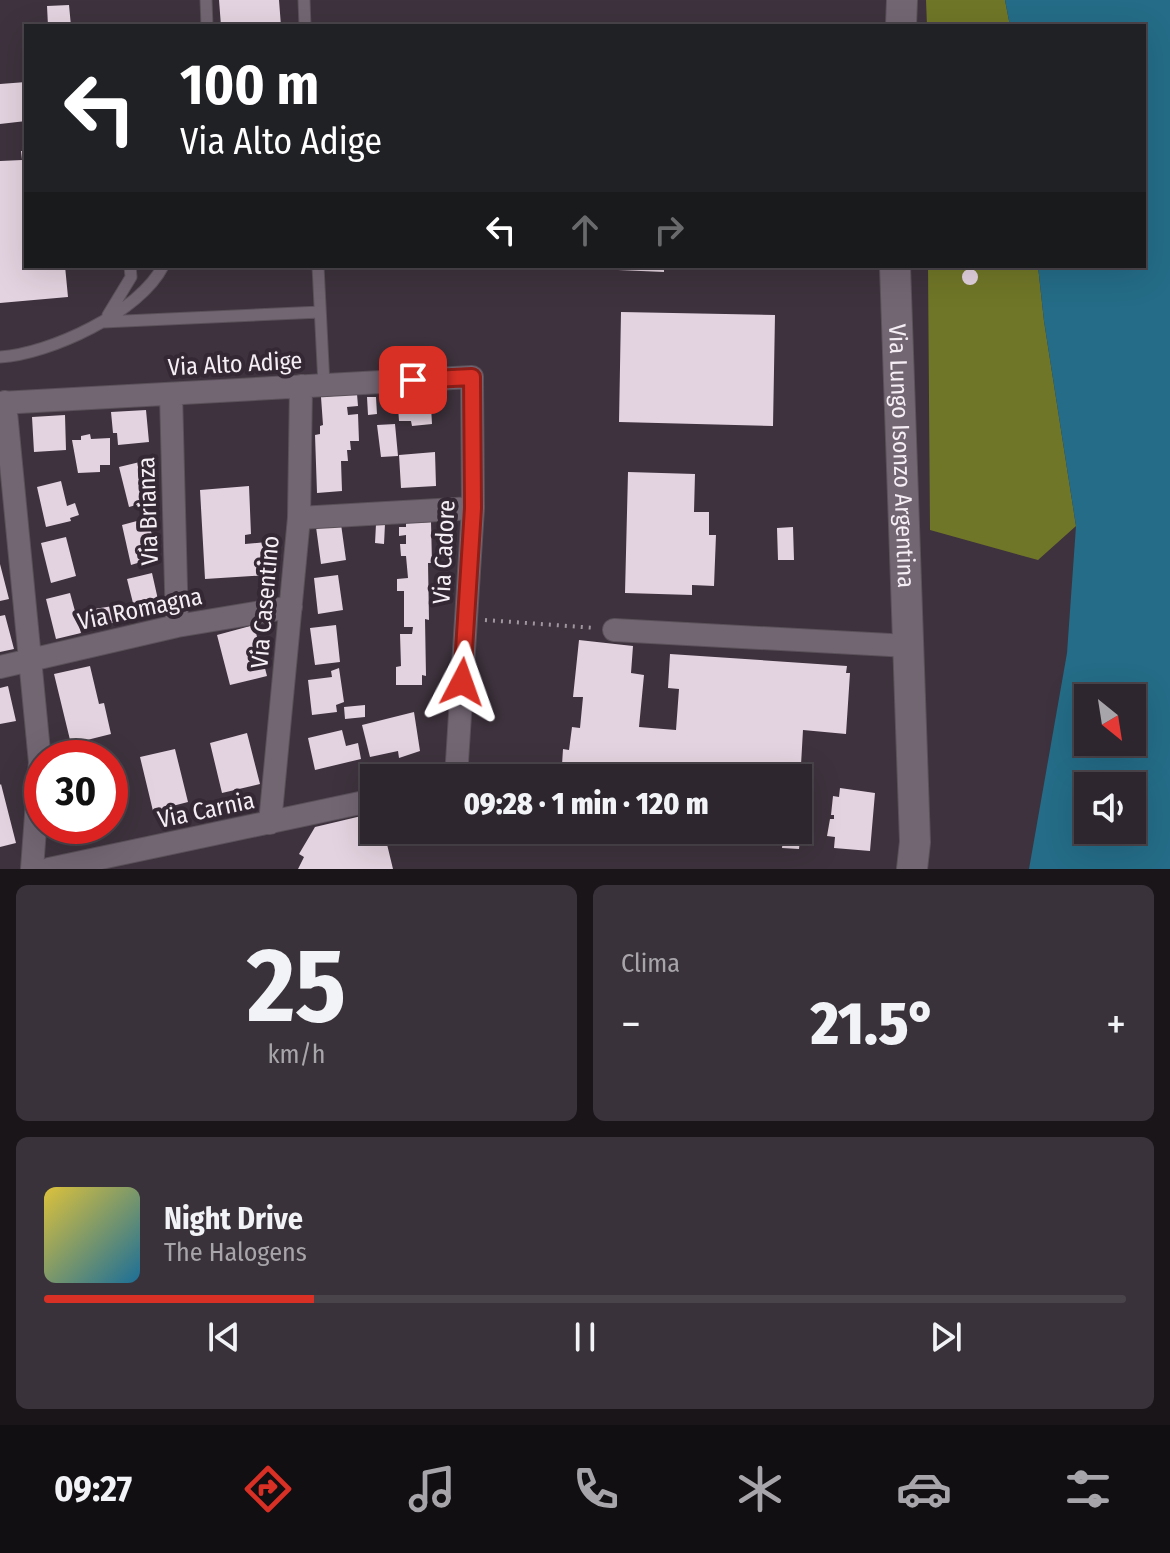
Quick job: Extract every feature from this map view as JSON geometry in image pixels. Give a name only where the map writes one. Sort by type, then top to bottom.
[{"type":"main road","points":[[901,24],[902,0]]},
{"type":"main road","name":"Via Lungo Isonzo Argentina","points":[[895,268],[915,842],[912,869]]},
{"type":"street","name":"Via Alto Adige","points":[[3,402],[472,377]]},
{"type":"street","name":"Via Cadore","points":[[457,764],[473,508],[472,377]]},
{"type":"street","name":"Via Casentino","points":[[270,823],[299,518],[301,386]]},
{"type":"street","name":"Via Brianza","points":[[171,394],[177,626]]},
{"type":"street","points":[[3,402],[40,762],[32,869]]},
{"type":"street","points":[[299,518],[473,508]]},
{"type":"street","name":"Via Romagna","points":[[0,667],[177,626],[291,607]]},
{"type":"street","points":[[614,630],[908,646]]},
{"type":"street","name":"Via Carnia","points":[[49,869],[360,803]]},
{"type":"lane","points":[[206,0],[207,24]]},
{"type":"lane","points":[[304,0],[305,24]]},
{"type":"lane","points":[[103,322],[131,277],[130,268]]},
{"type":"lane","points":[[0,357],[16,356],[65,341],[103,322],[156,281],[162,268]]},
{"type":"lane","points":[[318,268],[324,385]]},
{"type":"lane","points":[[103,322],[320,312]]},
{"type":"path","points":[[466,619],[614,630]]},
{"type":"green space","points":[[926,0],[1005,0],[1010,24],[927,24]]},
{"type":"green space","points":[[928,268],[1038,268],[1076,526],[1038,560],[930,530]]},
{"type":"water","points":[[1005,0],[1170,0],[1170,869],[1029,869],[1067,653],[1076,526],[1038,268],[1146,268],[1146,24],[1010,24]]},
{"type":"building","points":[[219,0],[279,0],[281,24],[221,24]]},
{"type":"building","points":[[69,5],[71,24],[48,24],[47,6]]},
{"type":"building","points":[[24,82],[24,121],[0,124],[0,84]]},
{"type":"building","points":[[21,151],[24,151],[24,268],[65,268],[68,297],[0,303],[0,161],[22,160]]},
{"type":"building","points":[[664,268],[664,272],[618,270]]},
{"type":"building","points":[[967,269],[973,269],[978,277],[976,283],[967,285],[962,280],[962,274]]},
{"type":"building","points":[[621,312],[775,315],[773,426],[619,422]]},
{"type":"building","points":[[430,389],[432,424],[412,426],[411,421],[399,421],[397,392]]},
{"type":"building","points":[[357,394],[358,406],[347,407],[348,415],[358,414],[359,441],[350,441],[348,461],[341,461],[342,491],[317,493],[315,435],[320,434],[320,426],[323,425],[321,397]]},
{"type":"building","points":[[367,397],[376,397],[377,414],[368,415]]},
{"type":"building","points":[[146,410],[149,442],[118,445],[117,433],[113,433],[111,412]]},
{"type":"building","points":[[65,415],[66,450],[34,452],[32,417]]},
{"type":"building","points":[[395,424],[398,456],[381,457],[377,425]]},
{"type":"building","points":[[90,434],[91,439],[110,438],[110,465],[100,465],[100,472],[78,473],[72,440],[81,440],[81,436]]},
{"type":"building","points":[[435,452],[436,486],[401,488],[399,455]]},
{"type":"building","points":[[144,461],[154,500],[129,507],[119,467]]},
{"type":"building","points":[[628,472],[695,474],[694,512],[709,512],[709,535],[716,535],[714,586],[692,585],[692,595],[625,593]]},
{"type":"building","points":[[61,481],[67,506],[75,503],[79,515],[70,518],[71,521],[46,527],[37,487]]},
{"type":"building","points":[[249,486],[251,534],[245,535],[245,544],[267,542],[269,575],[205,579],[200,490]]},
{"type":"building","points":[[148,518],[157,557],[131,565],[122,525]]},
{"type":"building","points":[[431,522],[429,620],[425,619],[426,676],[422,675],[422,685],[396,685],[396,667],[401,666],[400,634],[412,634],[413,627],[404,627],[404,591],[397,591],[397,579],[408,578],[406,556],[401,556],[400,544],[406,544],[406,535],[399,536],[399,527],[406,527],[406,523]]},
{"type":"building","points":[[341,524],[346,560],[321,564],[316,527]]},
{"type":"building","points":[[376,524],[385,524],[384,544],[375,543]]},
{"type":"building","points":[[793,527],[794,560],[778,560],[777,528]]},
{"type":"building","points":[[66,537],[76,576],[51,583],[41,543]]},
{"type":"building","points":[[0,564],[9,599],[0,601]]},
{"type":"building","points":[[152,573],[161,613],[131,622],[127,609],[134,607],[127,579]]},
{"type":"building","points":[[338,575],[343,610],[318,614],[314,578]]},
{"type":"building","points":[[70,593],[81,633],[56,639],[46,599]]},
{"type":"building","points":[[113,606],[114,623],[95,624],[94,609]]},
{"type":"building","points":[[5,615],[14,649],[0,652],[0,616]]},
{"type":"building","points":[[254,625],[267,676],[230,685],[217,635]]},
{"type":"building","points":[[336,625],[340,662],[315,665],[310,628]]},
{"type":"building","points":[[579,640],[633,646],[631,673],[644,675],[639,727],[676,730],[679,689],[668,688],[670,654],[847,666],[846,673],[850,673],[846,734],[803,730],[801,764],[562,764],[563,749],[569,750],[572,727],[580,728],[583,697],[573,697]]},
{"type":"building","points":[[90,666],[99,704],[104,703],[111,734],[87,740],[70,740],[54,674]]},
{"type":"building","points":[[339,668],[344,702],[336,705],[337,712],[312,715],[308,680],[332,677],[331,671]]},
{"type":"building","points":[[8,686],[16,721],[0,724],[0,688]]},
{"type":"building","points":[[365,705],[365,717],[345,719],[344,707]]},
{"type":"building","points":[[414,712],[420,751],[399,758],[398,751],[370,757],[362,725]]},
{"type":"building","points":[[342,730],[346,746],[358,743],[361,759],[315,770],[308,738]]},
{"type":"building","points":[[247,733],[260,784],[222,793],[210,743]]},
{"type":"building","points":[[175,749],[188,802],[153,811],[140,757]]},
{"type":"building","points":[[0,785],[16,843],[0,847]]},
{"type":"building","points":[[840,788],[875,793],[870,851],[834,848],[835,837],[827,836],[830,819],[834,819],[831,815],[833,796],[839,797]]},
{"type":"building","points":[[360,816],[360,844],[387,844],[393,869],[298,869],[304,857],[299,854],[315,827]]},
{"type":"building","points":[[782,844],[800,844],[799,849],[782,848]]},
{"type":"route","points":[[413,380],[472,377],[473,508],[462,682]]}]
